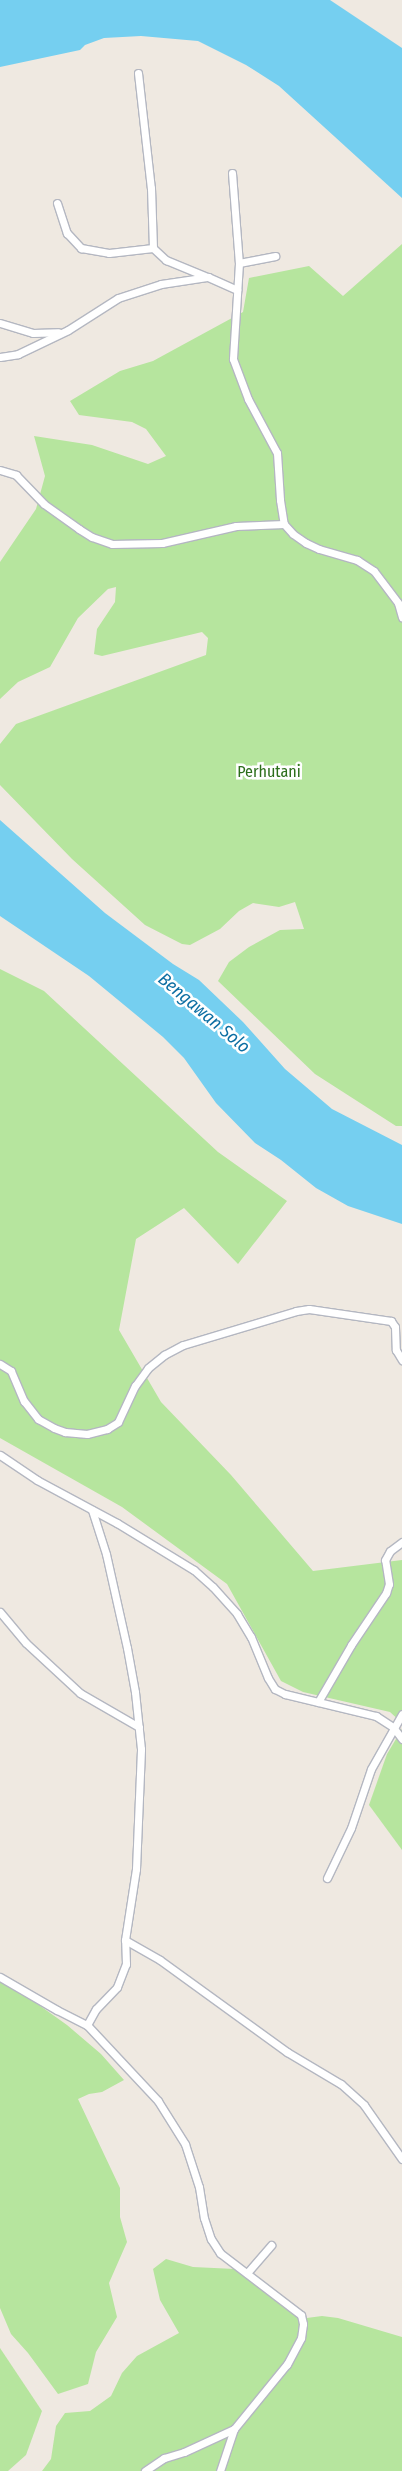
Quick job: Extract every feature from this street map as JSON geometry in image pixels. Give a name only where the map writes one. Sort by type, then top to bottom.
[{"type":"street","points":[[138,73],[151,188],[153,248],[166,260],[237,290]]},
{"type":"street","points":[[232,173],[238,263],[234,359],[248,399],[277,453],[280,500],[284,524],[293,534],[319,549],[362,562],[374,571],[398,603],[402,617]]},
{"type":"street","points":[[57,203],[67,233],[82,248],[109,253],[153,248]]},
{"type":"street","points":[[238,263],[275,256]]},
{"type":"street","points":[[0,357],[18,354],[68,330],[125,295],[161,284],[208,277]]},
{"type":"street","points":[[0,323],[39,334],[68,330]]},
{"type":"street","points":[[0,470],[16,475],[44,504],[79,529],[112,544],[162,543],[236,526],[284,524]]},
{"type":"street","points":[[0,1364],[11,1371],[24,1401],[38,1419],[60,1430],[87,1434],[107,1429],[118,1422],[135,1386],[148,1368],[164,1355],[183,1345],[296,1311],[309,1309],[392,1321],[395,1327],[396,1350],[402,1360]]},
{"type":"street","points":[[0,1455],[37,1480],[148,1540],[194,1570],[213,1587],[237,1614],[250,1637],[268,1678],[275,1688],[285,1694],[372,1715],[393,1727],[402,1739]]},
{"type":"street","points":[[87,2024],[96,2009],[121,1980],[126,1964],[125,1940],[136,1869],[141,1749],[128,1648],[106,1554],[92,1510]]},
{"type":"street","points":[[318,1702],[347,1652],[386,1593],[389,1584],[385,1560],[390,1551],[402,1542]]},
{"type":"street","points":[[0,1612],[26,1643],[80,1694],[139,1727]]},
{"type":"street","points":[[327,1878],[351,1828],[370,1769],[402,1714]]},
{"type":"street","points":[[125,1940],[160,1960],[202,1993],[287,2052],[341,2084],[364,2105],[402,2159]]},
{"type":"street","points":[[0,1977],[57,2010],[87,2024],[158,2101],[174,2124],[193,2166],[204,2218],[211,2239],[220,2253],[301,2315],[303,2324],[301,2338],[287,2364],[234,2429],[220,2471]]},
{"type":"street","points":[[247,2273],[271,2245]]},
{"type":"street","points":[[145,2471],[164,2458],[184,2452],[234,2429]]},
{"type":"green space","name":"Perhutani","points":[[402,244],[402,1126],[396,1126],[315,1074],[218,981],[229,962],[249,947],[280,930],[304,929],[295,902],[279,907],[253,903],[239,911],[220,929],[190,945],[182,944],[145,925],[72,859],[0,785],[0,744],[16,724],[206,655],[208,638],[202,632],[102,656],[94,654],[97,629],[115,602],[116,587],[108,589],[78,618],[50,667],[18,682],[0,699],[0,562],[36,509],[45,476],[34,436],[92,445],[148,464],[166,456],[146,429],[132,422],[79,415],[70,401],[120,371],[153,361],[243,312],[249,278],[309,266],[343,296]]},
{"type":"green space","points":[[0,969],[44,991],[218,1152],[287,1201],[238,1264],[184,1208],[136,1239],[119,1330],[161,1402],[231,1475],[313,1571],[402,1560],[402,1723],[390,1712],[303,1692],[281,1681],[227,1584],[122,1507],[0,1438]]},
{"type":"green space","points":[[402,1729],[402,1850],[369,1805],[387,1754]]},
{"type":"green space","points":[[0,1982],[29,1998],[67,2025],[101,2054],[124,2080],[102,2092],[89,2094],[78,2099],[120,2188],[120,2217],[127,2242],[109,2283],[117,2317],[96,2352],[88,2384],[58,2394],[28,2353],[11,2334],[0,2308]]},
{"type":"green space","points":[[166,2259],[193,2267],[235,2269],[299,2319],[322,2316],[338,2318],[402,2337],[402,2471],[42,2471],[51,2459],[56,2426],[65,2413],[90,2411],[111,2396],[122,2373],[137,2356],[179,2333],[160,2300],[153,2269]]},
{"type":"green space","points":[[0,2348],[42,2411],[26,2455],[8,2471],[0,2471]]},
{"type":"water","points":[[0,0],[330,0],[402,48],[402,198],[279,86],[246,65],[198,41],[141,36],[104,38],[85,45],[80,50],[0,67]]},
{"type":"water","name":"Bengawan Solo","points":[[0,820],[105,913],[173,964],[199,980],[243,1022],[285,1069],[332,1109],[402,1145],[402,1224],[348,1206],[316,1188],[281,1160],[255,1143],[216,1103],[184,1058],[163,1037],[89,976],[0,916]]}]
